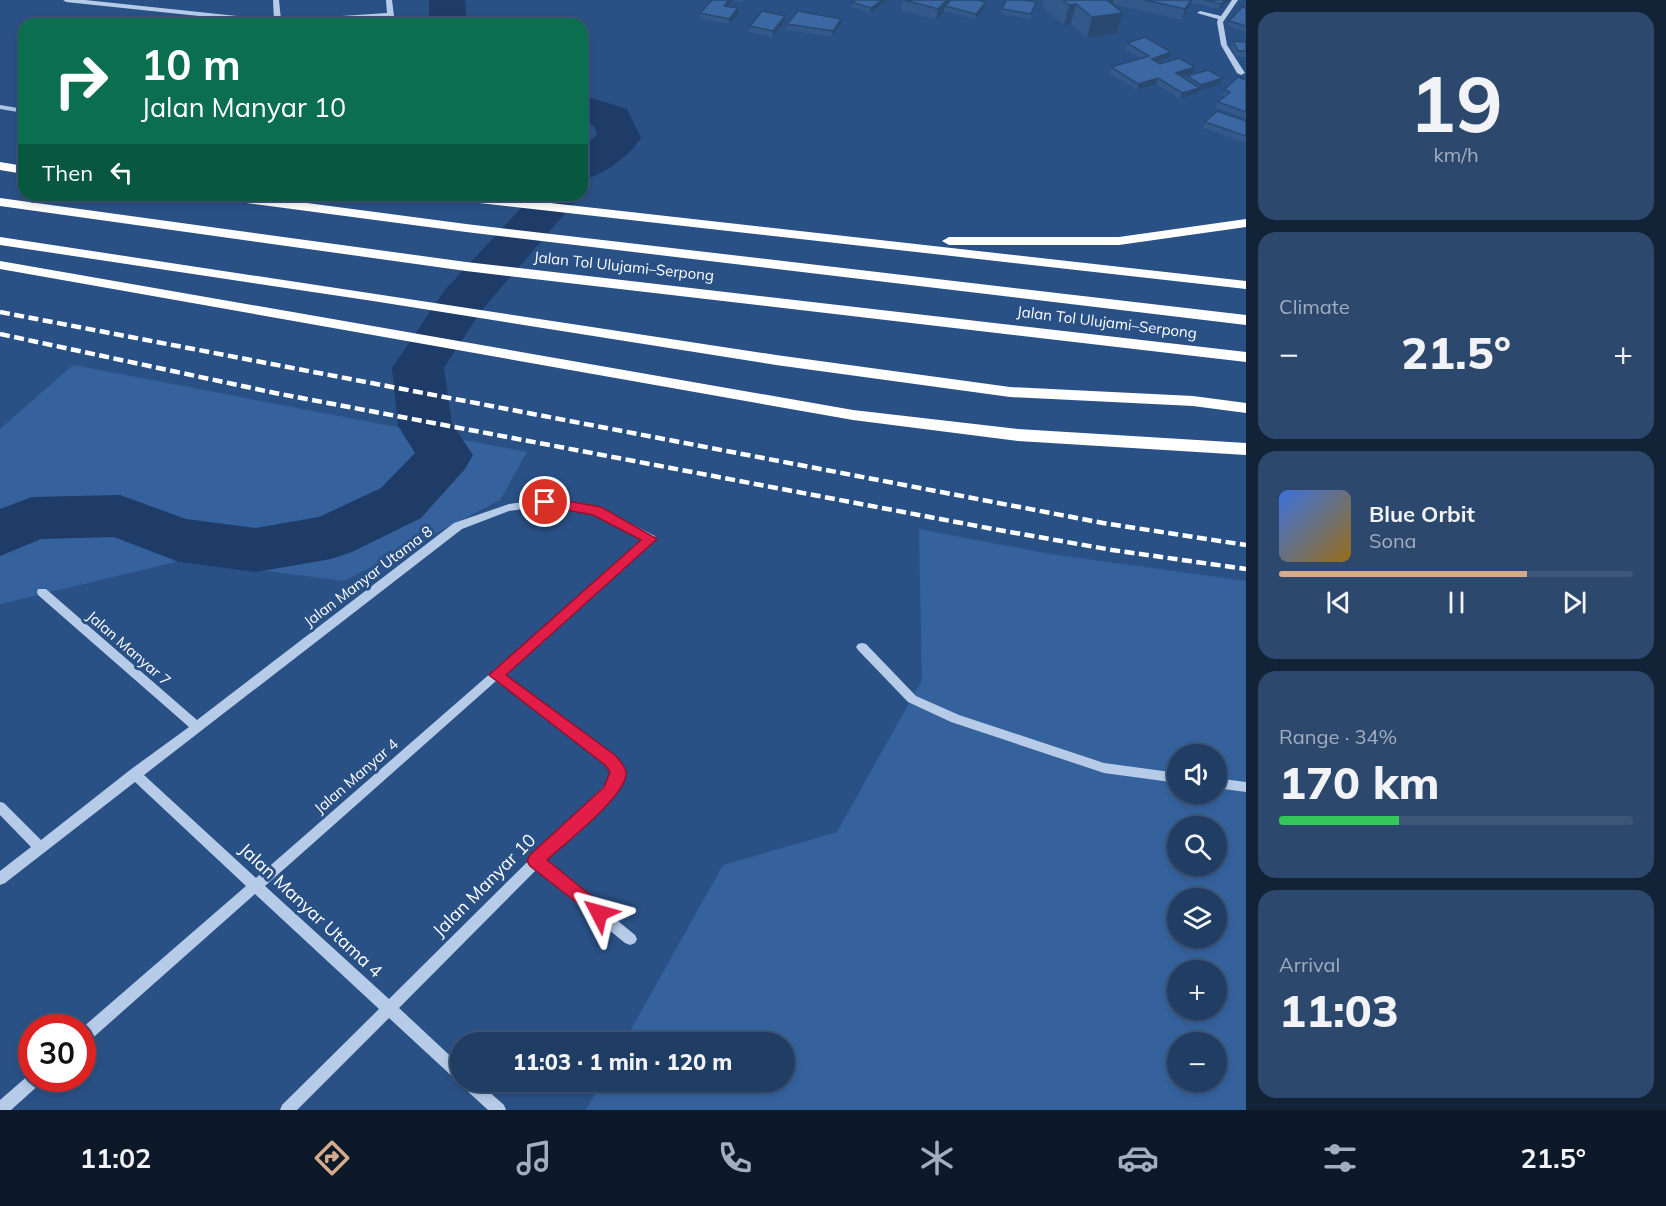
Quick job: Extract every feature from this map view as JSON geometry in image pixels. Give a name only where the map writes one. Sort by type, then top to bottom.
[{"type":"highway","points":[[0,158],[18,160]]},
{"type":"highway","points":[[0,166],[18,169]]},
{"type":"highway","name":"Jalan Tol Ulujami–Serpong","points":[[261,201],[466,228],[1246,320]]},
{"type":"highway","points":[[496,201],[1246,285]]},
{"type":"highway","name":"Jalan Tol Ulujami–Serpong","points":[[0,203],[444,264],[1246,357]]},
{"type":"highway","points":[[860,241],[1119,241],[1246,223]]},
{"type":"highway","points":[[0,241],[373,296],[776,360],[1010,392],[1193,401],[1246,408]]},
{"type":"highway","points":[[0,265],[865,417],[1018,435],[1246,449]]},
{"type":"street","points":[[66,0],[233,18]]},
{"type":"street","points":[[179,0],[179,12]]},
{"type":"street","points":[[276,0],[278,18]]},
{"type":"street","points":[[349,18],[392,15],[389,0]]},
{"type":"street","points":[[1235,0],[1221,18],[1224,45],[1244,74]]},
{"type":"street","points":[[1200,14],[1221,18]]},
{"type":"street","name":"Jalan Manyar Utama 8","points":[[0,879],[458,526],[486,513],[545,502],[596,510],[651,539]]},
{"type":"street","name":"Jalan Manyar 4","points":[[96,1026],[651,539]]},
{"type":"street","name":"Jalan Manyar 7","points":[[42,592],[196,726]]},
{"type":"street","points":[[862,647],[912,699],[955,719],[1104,768],[1167,777]]},
{"type":"street","name":"Jalan Manyar 10","points":[[287,1110],[535,861],[610,792],[616,782],[618,771],[611,760],[496,675]]},
{"type":"street","name":"Jalan Manyar Utama 4","points":[[134,774],[450,1065]]},
{"type":"street","points":[[1227,785],[1246,788]]},
{"type":"street","points":[[0,807],[40,848]]},
{"type":"street","points":[[535,861],[630,939]]},
{"type":"street","points":[[0,1110],[20,1092]]},
{"type":"street","points":[[479,1092],[499,1110]]},
{"type":"shaded area","points":[[73,365],[527,452],[500,500],[344,581],[184,560],[0,604],[0,429]]},
{"type":"shaded area","points":[[919,529],[1050,554],[1246,581],[1246,1110],[586,1110],[596,1092],[795,1092],[795,1032],[630,1032],[723,865],[837,832],[922,680]]},
{"type":"building","points":[[712,0],[729,0],[724,6],[738,8],[729,19],[700,13]]},
{"type":"building","points":[[882,0],[871,8],[852,2]]},
{"type":"building","points":[[904,0],[947,0],[938,9]]},
{"type":"building","points":[[951,0],[986,2],[976,14],[945,6]]},
{"type":"building","points":[[1006,0],[1036,2],[1031,14],[1002,9]]},
{"type":"building","points":[[1063,0],[1107,0],[1123,13],[1092,17],[1076,4],[1069,5]]},
{"type":"building","points":[[1145,0],[1191,0],[1185,9]]},
{"type":"building","points":[[1205,0],[1225,0],[1221,4]]},
{"type":"building","points":[[1242,7],[1246,8],[1246,26],[1229,21]]},
{"type":"building","points":[[762,11],[785,16],[773,31],[750,26]]},
{"type":"building","points":[[798,11],[841,19],[833,31],[787,24]]},
{"type":"building","points":[[1145,37],[1171,52],[1152,59],[1160,64],[1179,58],[1195,67],[1176,73],[1200,88],[1182,93],[1158,78],[1138,84],[1111,67],[1149,56],[1127,43]]},
{"type":"building","points":[[1233,41],[1246,42],[1246,51],[1238,51]]},
{"type":"building","points":[[1208,70],[1223,78],[1201,85],[1187,76]]},
{"type":"building","points":[[1238,77],[1246,80],[1246,112],[1218,102],[1230,92],[1224,90]]},
{"type":"building","points":[[1217,111],[1246,121],[1246,136],[1205,122]]},
{"type":"waterway","points":[[447,0],[448,18]]},
{"type":"waterway","points":[[0,107],[18,110]]},
{"type":"waterway","points":[[588,109],[612,118],[620,138],[588,162]]},
{"type":"waterway","points":[[0,534],[32,518],[120,516],[179,540],[256,550],[331,537],[401,503],[445,455],[425,426],[418,368],[462,302],[553,201]]},
{"type":"railway","points":[[0,312],[1103,523],[1246,545]]},
{"type":"railway","points":[[0,334],[275,393],[993,529],[1112,550],[1246,569]]},
{"type":"route","points":[[545,502],[596,510],[651,539],[496,675],[611,760],[618,771],[616,782],[610,792],[535,861],[599,913]]}]
